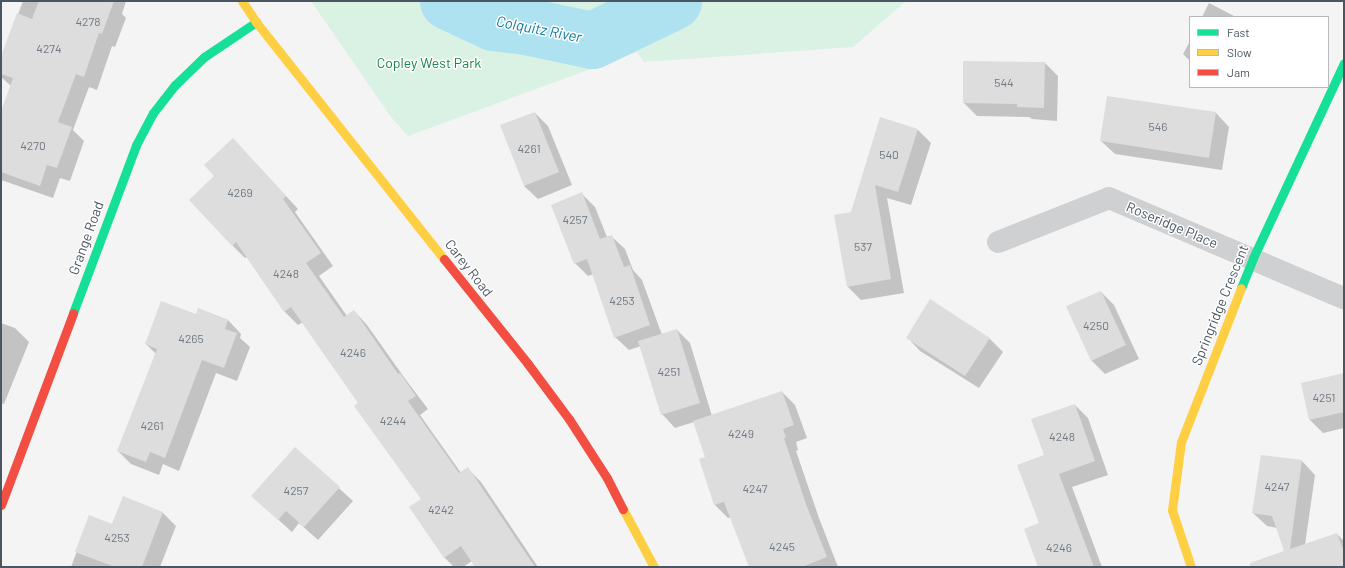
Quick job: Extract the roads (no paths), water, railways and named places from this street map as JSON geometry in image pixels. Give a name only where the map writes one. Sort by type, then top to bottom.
[{"type":"street","name":"Carey Road","points":[[242,1],[256,22],[528,364],[568,419],[607,478],[654,567]]},
{"type":"street","name":"Grange Road","points":[[1,505],[6,480],[136,145],[153,113],[175,85],[204,58],[256,22]]},
{"type":"street","name":"Springridge Crescent","points":[[1191,567],[1172,510],[1181,442],[1253,258],[1344,64]]},
{"type":"street","name":"Roseridge Place","points":[[998,242],[1109,198],[1344,298]]},
{"type":"waterway","name":"Colquitz River","points":[[448,1],[493,22],[526,26],[592,40],[673,1]]},
{"type":"park label","name":"Copley West Park","points":[[429,63]]}]
